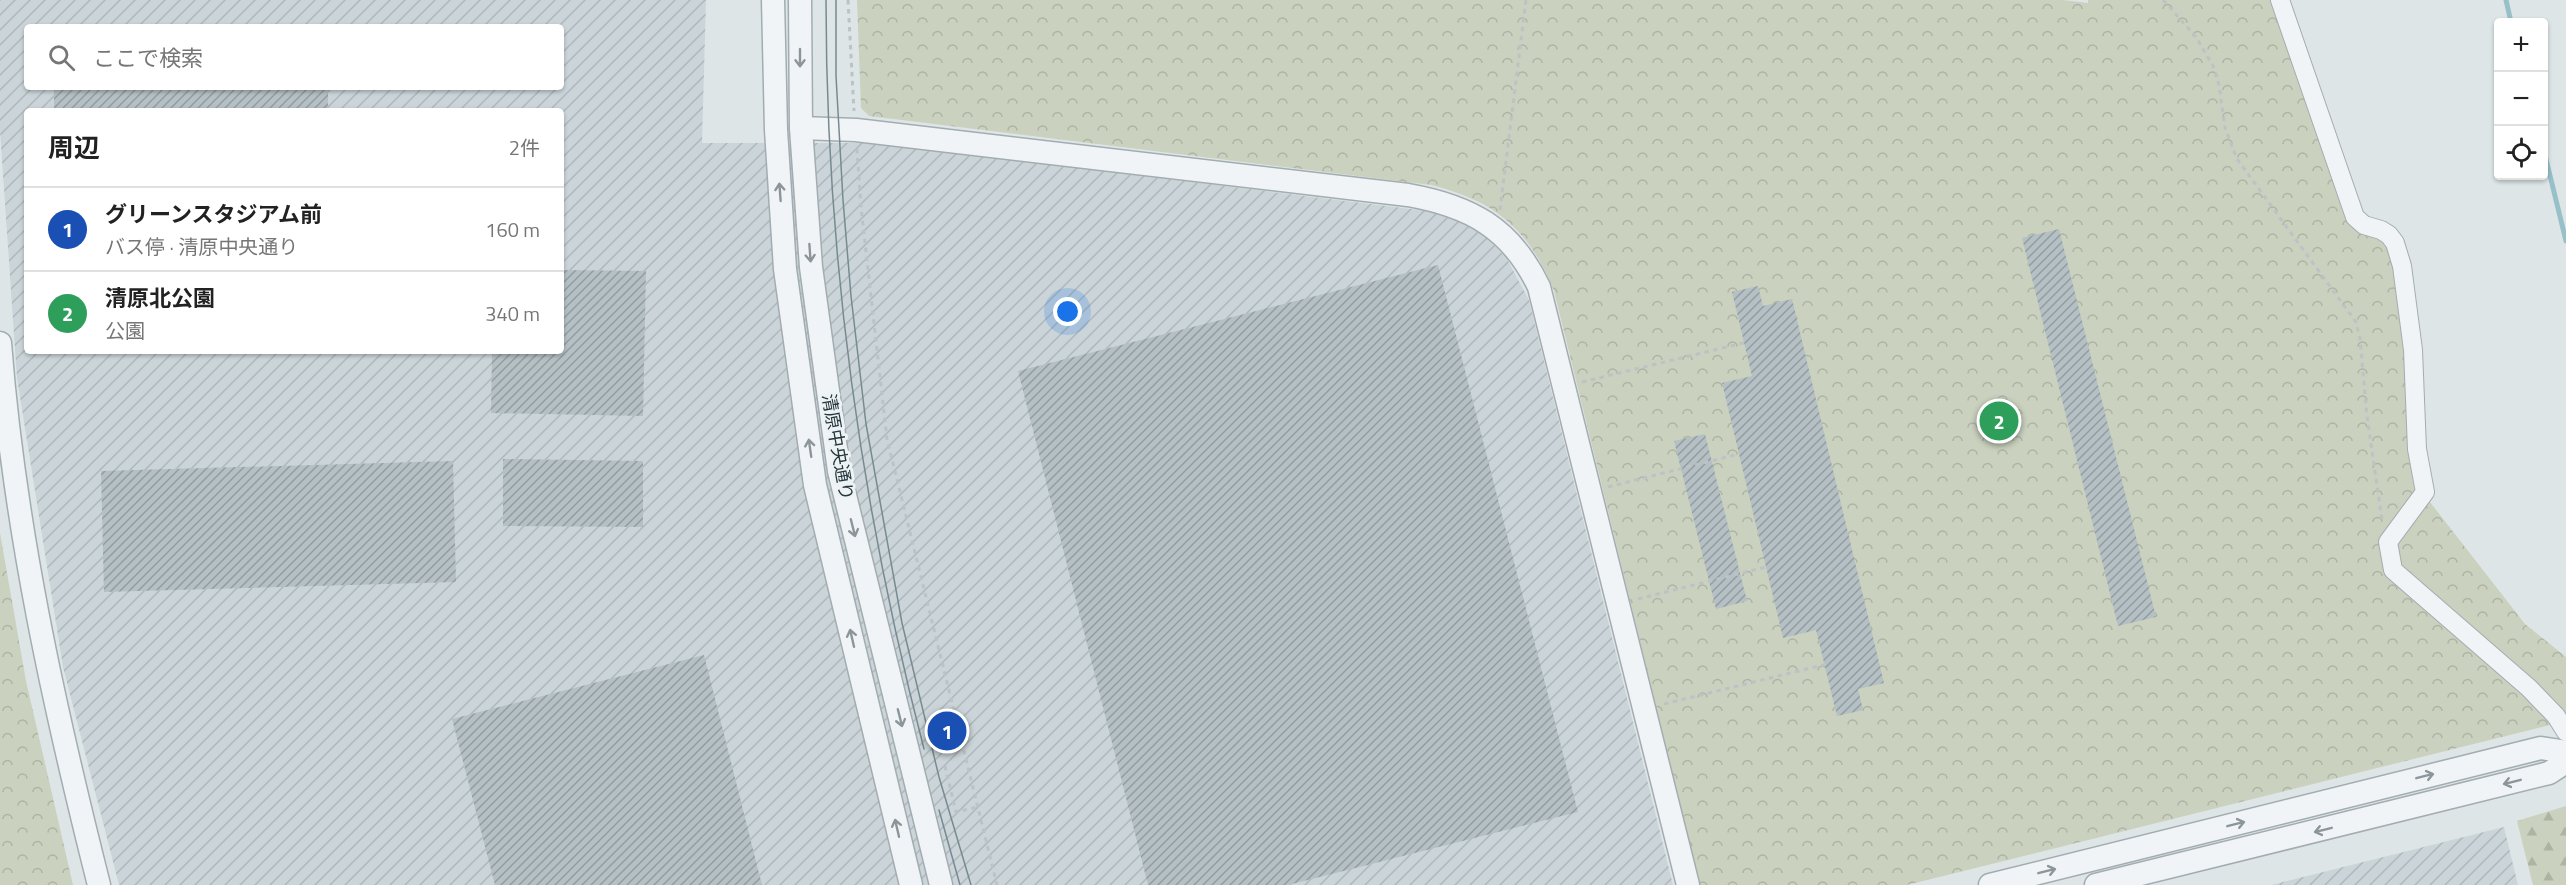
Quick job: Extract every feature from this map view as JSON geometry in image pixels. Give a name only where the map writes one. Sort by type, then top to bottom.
[{"type":"street","name":"清原中央通り","points":[[773,0],[776,130],[785,269],[815,485],[911,885]]},
{"type":"street","name":"清原中央通り","points":[[800,0],[801,128],[811,267],[839,471],[941,885]]},
{"type":"street","points":[[2280,0],[2355,217],[2364,225],[2389,235],[2395,243],[2402,266],[2413,350],[2416,449],[2425,492],[2388,542],[2393,570],[2529,688],[2556,716],[2566,732]]},
{"type":"street","points":[[801,128],[856,130],[1408,195],[1459,207],[1484,220],[1503,235],[1524,260],[1539,287],[1688,885]]},
{"type":"street","points":[[0,343],[2,385],[30,572],[50,676],[99,885]]},
{"type":"street","points":[[1990,885],[2541,748],[2566,752]]},
{"type":"street","points":[[2096,885],[2549,773],[2566,762]]},
{"type":"path","points":[[848,0],[855,113]]},
{"type":"path","points":[[1498,218],[1526,0]]},
{"type":"path","points":[[2163,0],[2196,37],[2213,66],[2219,84],[2225,128],[2237,159],[2355,322],[2360,339],[2367,416],[2383,530],[2388,542]]},
{"type":"path","points":[[857,145],[861,207],[887,439],[997,885]]},
{"type":"path","points":[[1574,384],[1747,342]]},
{"type":"path","points":[[1600,489],[1739,454]]},
{"type":"path","points":[[1628,602],[1766,567]]},
{"type":"path","points":[[1654,706],[1827,664]]},
{"type":"path","points":[[945,766],[956,812],[978,807]]},
{"type":"shaded area","points":[[0,0],[706,0],[702,143],[875,143],[1434,212],[1461,221],[1485,236],[1506,257],[1529,300],[1673,885],[119,885],[63,667],[17,378],[0,131]]},
{"type":"shaded area","points":[[2504,827],[2518,885],[2271,885]]},
{"type":"green space","points":[[857,0],[2063,0],[2088,3],[2088,0],[2276,0],[2354,222],[2375,234],[2394,250],[2419,488],[2525,624],[2566,657],[2566,721],[1907,885],[1700,885],[1554,291],[1544,269],[1521,234],[1491,209],[1454,192],[1431,185],[869,116],[861,108]]},
{"type":"green space","points":[[0,533],[26,681],[73,885],[0,885]]},
{"type":"green space","points":[[2566,806],[2566,885],[2533,885],[2517,821]]},
{"type":"building","points":[[54,90],[328,90],[328,108],[54,108]]},
{"type":"building","points":[[2059,229],[2156,617],[2118,626],[2022,238]]},
{"type":"building","points":[[1438,265],[1578,812],[1288,885],[1148,885],[1018,371]]},
{"type":"building","points":[[564,270],[646,271],[643,416],[491,413],[492,354],[564,354]]},
{"type":"building","points":[[1758,286],[1763,306],[1792,299],[1884,683],[1858,689],[1863,710],[1837,716],[1816,630],[1783,638],[1722,383],[1752,376],[1732,292]]},
{"type":"building","points":[[1705,434],[1747,601],[1716,609],[1674,441]]},
{"type":"building","points":[[503,459],[643,461],[643,527],[503,526]]},
{"type":"building","points":[[453,461],[456,582],[104,592],[101,471]]},
{"type":"building","points":[[704,655],[762,885],[495,885],[452,719]]},
{"type":"waterway","points":[[2506,0],[2510,18]]},
{"type":"waterway","points":[[2548,167],[2566,241]]},
{"type":"tram line","points":[[826,0],[832,189],[851,378],[882,564],[901,657],[924,749]]},
{"type":"tram line","points":[[836,0],[836,76],[843,200],[851,296],[866,424],[902,623],[939,777],[971,885]]},
{"type":"tram line","points":[[939,810],[960,885]]},
{"type":"place","name":"清原北公園","points":[[1999,421]]},
{"type":"place","name":"グリーンスタジアム前","points":[[947,731]]}]
